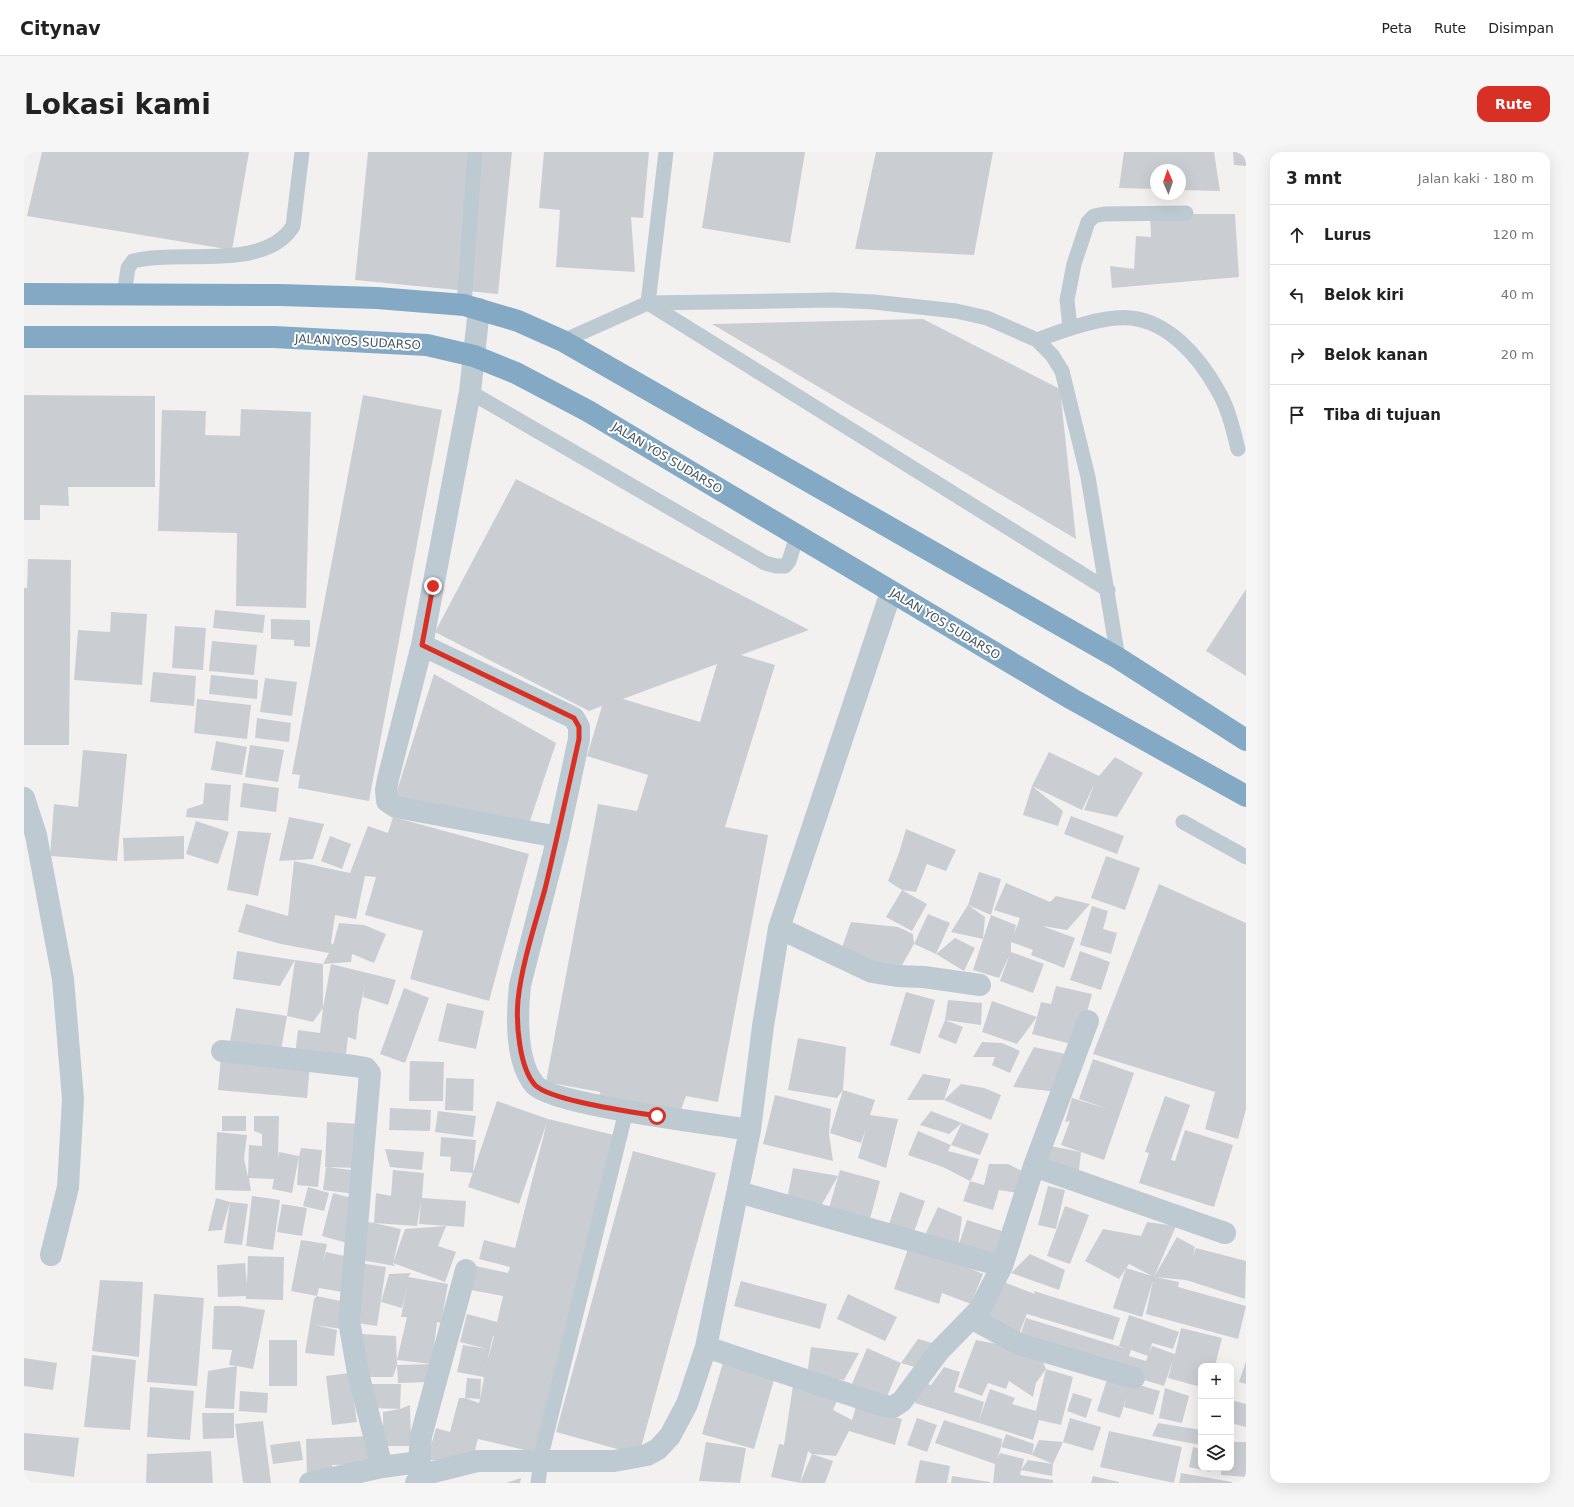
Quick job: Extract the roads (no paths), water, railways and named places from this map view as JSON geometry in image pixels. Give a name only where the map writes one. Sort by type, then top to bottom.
[{"type":"highway","points":[[24,294],[355,297],[471,307],[518,321],[563,341],[1118,658],[1246,740]]},
{"type":"highway","name":"JALAN YOS SUDARSO","points":[[24,337],[274,338],[427,345],[474,356],[516,373],[588,411],[1072,699],[1246,796]]},
{"type":"street","points":[[471,307],[474,356],[470,392],[422,645],[388,779],[386,790],[387,802],[396,807],[558,837]]},
{"type":"street","points":[[310,1483],[382,1467],[421,1473],[477,1461],[614,1460],[635,1458],[658,1449],[670,1436],[686,1404],[706,1347],[750,1130],[763,1026],[779,928],[891,592]]},
{"type":"street","points":[[422,645],[574,718],[579,727],[579,739],[558,837],[520,985],[518,1020],[521,1048],[526,1069],[535,1085],[554,1096],[626,1111],[750,1130]]},
{"type":"street","points":[[24,798],[36,835],[62,979],[73,1099],[68,1187],[51,1255]]},
{"type":"street","points":[[779,928],[872,972],[897,976],[924,977],[980,985]]},
{"type":"street","points":[[706,1347],[881,1405],[893,1407],[902,1401],[939,1350],[980,1309],[1002,1266],[1034,1166],[1088,1021]]},
{"type":"street","points":[[222,1051],[354,1066],[366,1068],[370,1073],[349,1321],[358,1373],[382,1467]]},
{"type":"street","points":[[1034,1166],[1225,1233]]},
{"type":"street","points":[[738,1192],[1002,1266]]},
{"type":"street","points":[[421,1473],[421,1436],[425,1417],[466,1270]]},
{"type":"street","points":[[971,1318],[1019,1344],[1134,1378]]},
{"type":"lane","points":[[124,294],[128,268],[133,262],[148,257],[231,255],[250,252],[280,241],[287,235],[293,226],[302,152]]},
{"type":"lane","points":[[471,307],[475,152]]},
{"type":"lane","points":[[648,303],[666,152]]},
{"type":"lane","points":[[1070,327],[1067,300],[1073,271],[1088,222],[1094,216],[1104,214],[1186,213]]},
{"type":"lane","points":[[563,341],[648,303],[834,300],[874,302],[956,312],[987,318],[1037,340],[1052,355],[1062,372],[1088,477],[1108,590],[1118,658]]},
{"type":"lane","points":[[648,303],[1108,590]]},
{"type":"lane","points":[[1037,340],[1070,327],[1115,319],[1130,318],[1147,321],[1165,329],[1196,358],[1218,389],[1232,426],[1238,449]]},
{"type":"lane","points":[[470,392],[765,563],[776,566],[785,566],[789,561],[797,536]]},
{"type":"lane","points":[[1183,822],[1246,858]]},
{"type":"lane","points":[[538,1483],[540,1461],[626,1111]]}]
